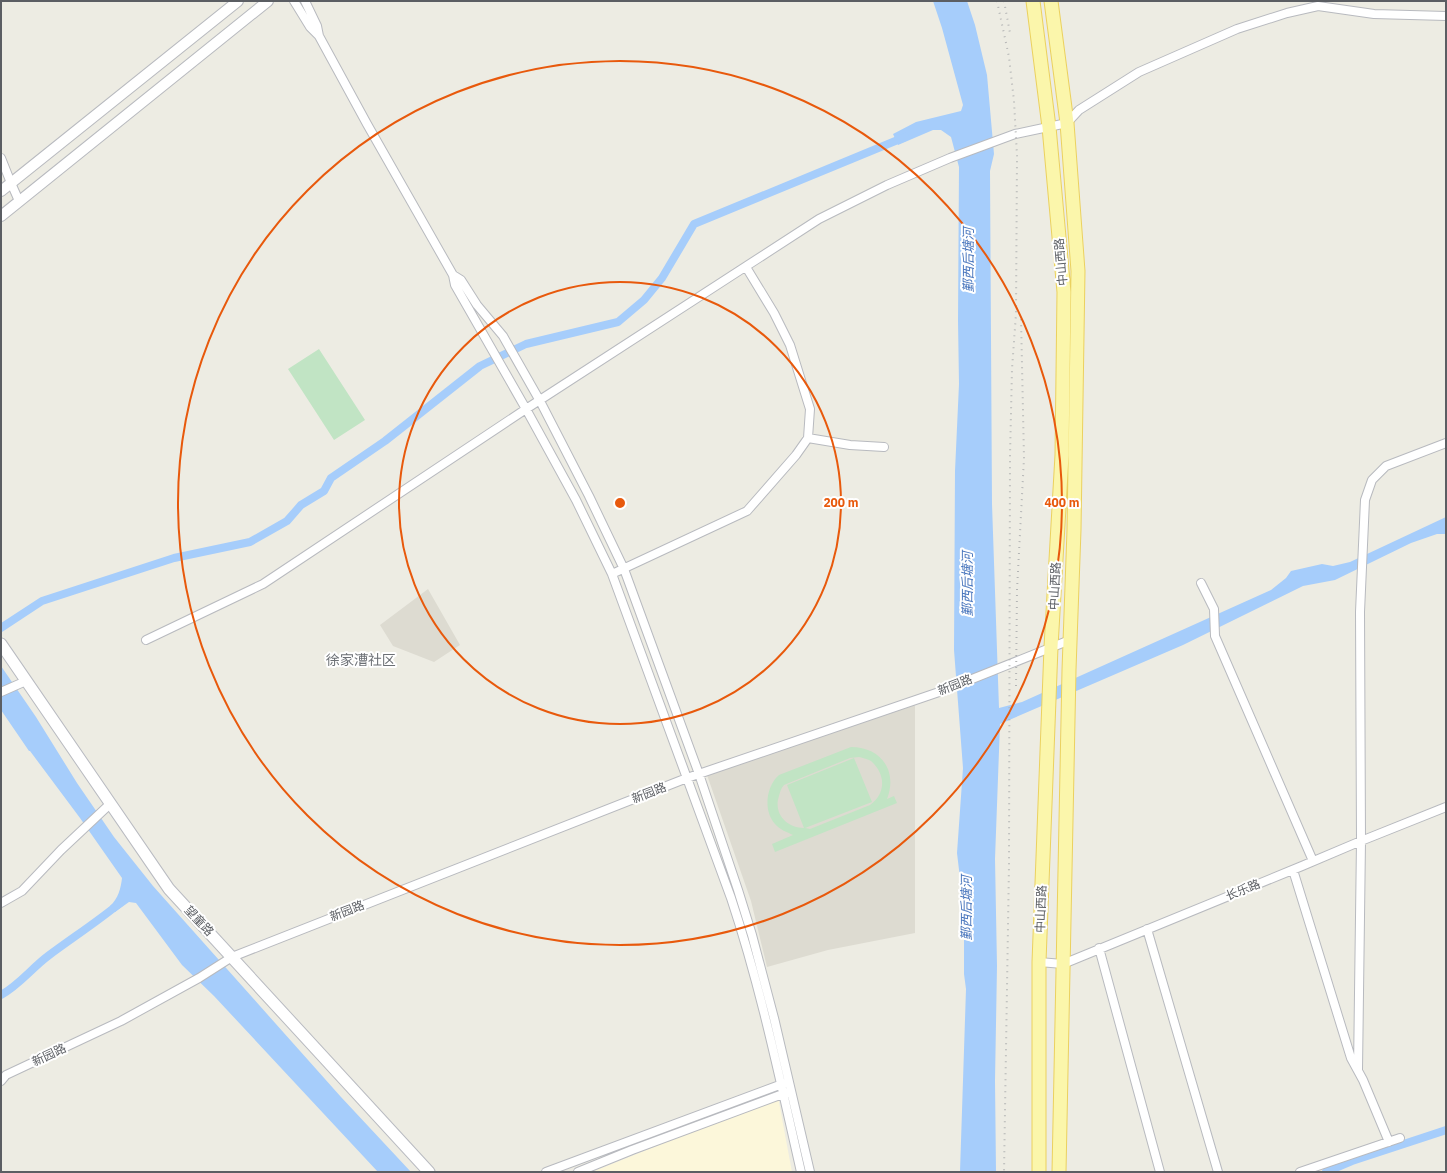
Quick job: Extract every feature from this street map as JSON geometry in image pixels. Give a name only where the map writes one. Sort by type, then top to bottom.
[{"type":"main road","name":"中山西路","points":[[1033,1],[1049,127],[1064,292],[1062,455],[1051,648],[1039,962],[1039,1172]]},
{"type":"main road","name":"中山西路","points":[[1051,1],[1067,123],[1078,271],[1074,530],[1070,640],[1059,1172]]},
{"type":"main road","name":"望童路","points":[[2,645],[169,889],[229,959],[429,1172]]},
{"type":"street","points":[[1,191],[238,1]]},
{"type":"street","points":[[1,216],[268,1]]},
{"type":"street","points":[[294,1],[310,27],[319,36],[363,118],[452,275],[455,285],[576,500],[612,574],[744,938],[785,1083]]},
{"type":"street","points":[[306,1],[317,26],[319,36]]},
{"type":"street","points":[[146,640],[263,584],[526,409],[819,219],[887,185],[994,141],[1015,134],[1067,123],[1079,110],[1139,72],[1237,29],[1287,13],[1318,6],[1374,14],[1446,16]]},
{"type":"street","points":[[1,158],[10,184],[19,201]]},
{"type":"street","points":[[612,574],[747,510],[796,455],[808,438],[810,409],[790,345],[774,313],[746,267]]},
{"type":"street","points":[[452,275],[461,280],[477,305],[503,336],[520,364],[589,496],[624,569],[699,774],[752,935],[774,1018],[801,1172]]},
{"type":"street","points":[[808,438],[850,445],[884,447]]},
{"type":"street","points":[[1358,1070],[1361,841],[1360,612],[1365,500],[1372,480],[1386,466],[1446,443]]},
{"type":"street","points":[[1201,582],[1214,609],[1215,636],[1313,861]]},
{"type":"street","name":"新园路","points":[[1,1080],[6,1075],[121,1021],[199,978],[229,959],[687,778],[942,691],[1070,640]]},
{"type":"street","points":[[1,692],[26,681]]},
{"type":"street","points":[[1,903],[22,891],[110,804]]},
{"type":"street","name":"长乐路","points":[[1039,962],[1063,964],[1446,807]]},
{"type":"street","points":[[1293,870],[1351,1058],[1358,1070],[1389,1142]]},
{"type":"street","points":[[1147,929],[1218,1172]]},
{"type":"street","points":[[1099,948],[1160,1172]]},
{"type":"street","points":[[546,1172],[785,1083]]},
{"type":"street","points":[[578,1172],[787,1093]]},
{"type":"street","points":[[787,1093],[810,1172]]},
{"type":"street","points":[[1300,1172],[1400,1138]]},
{"type":"shaded area","points":[[428,589],[460,645],[434,662],[393,646],[380,625]]},
{"type":"shaded area","points":[[915,705],[915,933],[828,950],[767,967],[751,901],[707,775]]},
{"type":"shaded area","points":[[778,1097],[792,1172],[592,1172]]},
{"type":"green space","points":[[319,349],[365,420],[334,440],[288,369]]},
{"type":"green space","points":[[851,747],[862,748],[871,751],[884,762],[890,779],[890,789],[887,799],[894,796],[897,803],[775,852],[772,844],[793,835],[777,826],[771,819],[769,812],[769,792],[771,785],[779,775]],"holes":[[[859,757],[871,761],[876,766],[881,778],[882,784],[879,795],[870,805],[810,829],[805,828],[872,802],[854,758],[787,785],[804,828],[792,826],[783,819],[778,809],[778,803],[780,792],[784,785],[850,758]]]},
{"type":"water","name":"鄞西后塘河","points":[[933,1],[967,1],[975,25],[987,75],[994,154],[990,171],[992,504],[999,708],[1022,702],[1271,590],[1286,578],[1291,571],[1322,564],[1333,566],[1350,562],[1446,517],[1446,534],[1437,534],[1411,543],[1335,580],[1303,586],[1183,645],[1000,724],[995,859],[997,966],[995,1081],[996,1172],[960,1172],[966,989],[964,974],[964,912],[957,853],[963,768],[954,650],[955,471],[959,384],[959,167],[951,137],[941,130],[933,130],[898,145],[893,134],[916,122],[961,111],[963,105]]},
{"type":"water","points":[[1,666],[114,837],[153,886],[341,1097],[411,1172],[378,1172],[214,996],[182,965],[136,903],[129,902],[115,912],[110,906],[119,893],[122,878],[80,818],[29,751],[1,710]]},
{"type":"waterway","points":[[1,628],[42,601],[174,558],[250,542],[287,521],[301,505],[324,491],[331,478],[385,441],[480,366],[526,344],[618,322],[644,300],[662,278],[694,224],[905,137]]},
{"type":"waterway","points":[[1,995],[8,991],[48,956],[120,903]]},
{"type":"waterway","points":[[1326,1172],[1352,1161],[1446,1130]]},
{"type":"railway","points":[[997,1],[1009,57],[1014,101],[1017,156],[1016,314],[1012,369],[1010,456],[1009,864],[1004,1172]]},
{"type":"railway","points":[[1004,1],[1010,33]]},
{"type":"railway","points":[[1016,686],[1017,590],[1024,458],[1021,318]]},
{"type":"district","name":"徐家漕社区","points":[[361,660]]}]
